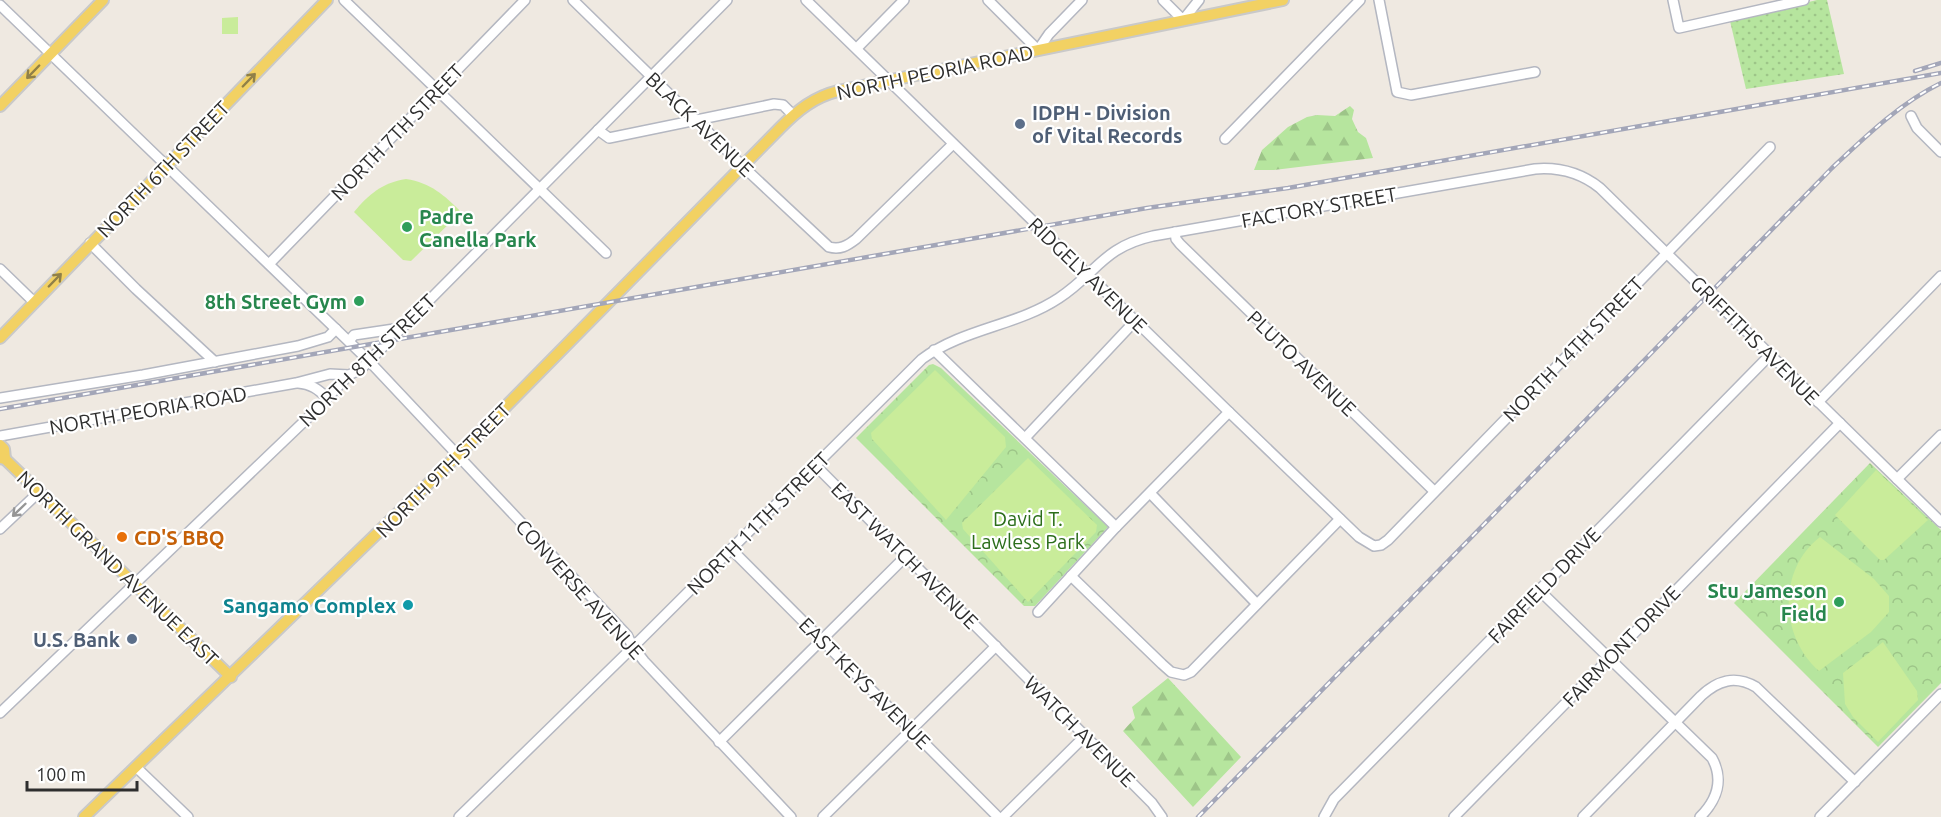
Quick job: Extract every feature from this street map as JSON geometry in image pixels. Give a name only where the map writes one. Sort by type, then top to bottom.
[{"type":"main road","points":[[0,106],[103,0]]},
{"type":"main road","name":"NORTH 6TH STREET","points":[[0,338],[327,0]]},
{"type":"main road","name":"NORTH PEORIA ROAD","points":[[793,115],[811,101],[825,94],[1283,0]]},
{"type":"main road","name":"NORTH 9TH STREET","points":[[84,817],[458,455],[793,115]]},
{"type":"main road","name":"NORTH GRAND AVENUE EAST","points":[[0,445],[4,449],[3,458],[231,677]]},
{"type":"street","points":[[344,0],[606,253]]},
{"type":"street","name":"NORTH 7TH STREET","points":[[269,264],[525,0]]},
{"type":"street","name":"BLACK AVENUE","points":[[573,0],[829,247],[835,249],[844,247],[856,239],[953,144]]},
{"type":"street","name":"NORTH 8TH STREET","points":[[0,713],[349,375],[357,372],[369,361],[727,0]]},
{"type":"street","name":"RIDGELY AVENUE","points":[[806,0],[1340,519],[1359,537],[1374,546]]},
{"type":"street","points":[[857,48],[904,0]]},
{"type":"street","points":[[988,0],[1038,50],[1049,34],[1082,0]]},
{"type":"street","points":[[1163,0],[1183,20],[1199,0]]},
{"type":"street","points":[[1225,139],[1360,0]]},
{"type":"street","points":[[1378,0],[1397,92],[1411,95],[1535,72]]},
{"type":"street","points":[[1673,0],[1679,28],[1804,0]]},
{"type":"street","name":"CONVERSE AVENUE","points":[[0,5],[349,340],[627,635],[633,647],[790,817]]},
{"type":"street","points":[[598,130],[609,138],[774,104],[783,105],[793,115]]},
{"type":"street","points":[[1911,116],[1917,128],[1941,152]]},
{"type":"street","name":"NORTH 14TH STREET","points":[[1374,546],[1381,545],[1388,540],[1770,147]]},
{"type":"street","name":"FACTORY STREET","points":[[1087,274],[1110,253],[1128,243],[1175,232],[1535,169],[1562,170]]},
{"type":"street","name":"GRIFFITHS AVENUE","points":[[1562,170],[1584,177],[1600,188],[1941,522]]},
{"type":"street","name":"PLUTO AVENUE","points":[[1175,232],[1180,244],[1434,491]]},
{"type":"street","points":[[90,243],[215,362]]},
{"type":"street","points":[[0,269],[34,302]]},
{"type":"street","name":"NORTH 11TH STREET","points":[[459,817],[922,359],[934,350],[968,333],[1042,308],[1067,292],[1087,274]]},
{"type":"street","points":[[1818,402],[1941,276]]},
{"type":"street","points":[[1025,438],[1135,321]]},
{"type":"street","points":[[0,398],[298,346],[328,337],[336,328]]},
{"type":"street","points":[[349,340],[354,335],[401,328]]},
{"type":"street","points":[[934,350],[1116,527]]},
{"type":"street","name":"FAIRFIELD DRIVE","points":[[1324,817],[1334,799],[1769,356]]},
{"type":"street","name":"NORTH PEORIA ROAD","points":[[0,436],[296,383],[330,374],[349,375]]},
{"type":"street","points":[[296,383],[314,387],[327,398]]},
{"type":"street","points":[[1038,612],[1116,527],[1229,412]]},
{"type":"street","name":"FAIRMONT DRIVE","points":[[1454,817],[1840,423]]},
{"type":"street","points":[[1897,479],[1941,435]]},
{"type":"street","name":"EAST WATCH AVENUE","points":[[815,465],[996,646]]},
{"type":"street","points":[[0,529],[39,492]]},
{"type":"street","points":[[1150,493],[1257,604]]},
{"type":"street","points":[[1071,576],[1171,672],[1184,675],[1191,672],[1340,519]]},
{"type":"street","name":"EAST KEYS AVENUE","points":[[731,549],[998,817]]},
{"type":"street","points":[[719,741],[906,556]]},
{"type":"street","points":[[1539,590],[1676,722],[1706,752],[1717,767],[1718,781],[1715,797],[1700,817]]},
{"type":"street","points":[[823,817],[996,646]]},
{"type":"street","name":"WATCH AVENUE","points":[[996,646],[1159,810],[1162,817]]},
{"type":"street","points":[[1734,680],[1735,668]]},
{"type":"street","points":[[1583,817],[1710,688],[1728,679],[1748,682],[1764,693],[1855,782]]},
{"type":"street","points":[[1821,817],[1941,694]]},
{"type":"street","points":[[1003,817],[1084,736]]},
{"type":"street","points":[[136,767],[188,817]]},
{"type":"green space","points":[[1817,0],[1827,0],[1844,74],[1746,89],[1730,21]]},
{"type":"green space","points":[[238,17],[238,34],[222,34],[222,18]]},
{"type":"green space","points":[[1350,106],[1354,110],[1352,119],[1358,132],[1366,138],[1373,158],[1274,170],[1254,170],[1262,150],[1288,127],[1307,117],[1335,116]]},
{"type":"green space","name":"Padre Canella Park","points":[[406,179],[423,183],[449,200],[461,212],[411,261],[403,260],[354,212],[377,190],[390,183]]},
{"type":"green space","name":"David T. Lawless Park","points":[[933,364],[941,368],[1108,527],[1035,606],[1024,606],[856,438],[929,365]]},
{"type":"green space","points":[[935,370],[1005,437],[1006,447],[946,520],[872,439],[871,433]]},
{"type":"green space","points":[[1028,458],[1097,525],[1096,532],[1028,602],[963,529],[962,523]]},
{"type":"green space","points":[[1870,463],[1941,530],[1941,683],[1878,747],[1734,603]]},
{"type":"green space","points":[[1876,470],[1928,520],[1884,560],[1880,560],[1835,515]]},
{"type":"green space","name":"Stu Jameson Field","points":[[1820,537],[1874,579],[1889,596],[1889,612],[1871,632],[1819,671],[1806,657],[1797,640],[1791,622],[1789,604],[1796,567],[1806,551]]},
{"type":"green space","points":[[1883,642],[1917,691],[1918,700],[1878,742],[1853,717],[1845,704],[1843,673]]},
{"type":"green space","points":[[1168,678],[1241,757],[1193,807],[1123,731],[1135,718],[1132,707]]},
{"type":"railway","points":[[1915,71],[1941,63]]},
{"type":"railway","points":[[0,409],[1147,208],[1288,188],[1941,73]]},
{"type":"railway","points":[[1198,817],[1832,168],[1911,100],[1941,83]]},
{"type":"place","name":"IDPH - Division of Vital Records","points":[[1020,124]]},
{"type":"place","name":"Padre Canella Park","points":[[407,227]]},
{"type":"place","name":"8th Street Gym","points":[[359,301]]},
{"type":"place","name":"CD'S BBQ","points":[[122,537]]},
{"type":"place","name":"Stu Jameson Field","points":[[1839,602]]},
{"type":"place","name":"Sangamo Complex","points":[[408,605]]},
{"type":"place","name":"U.S. Bank","points":[[132,639]]}]
